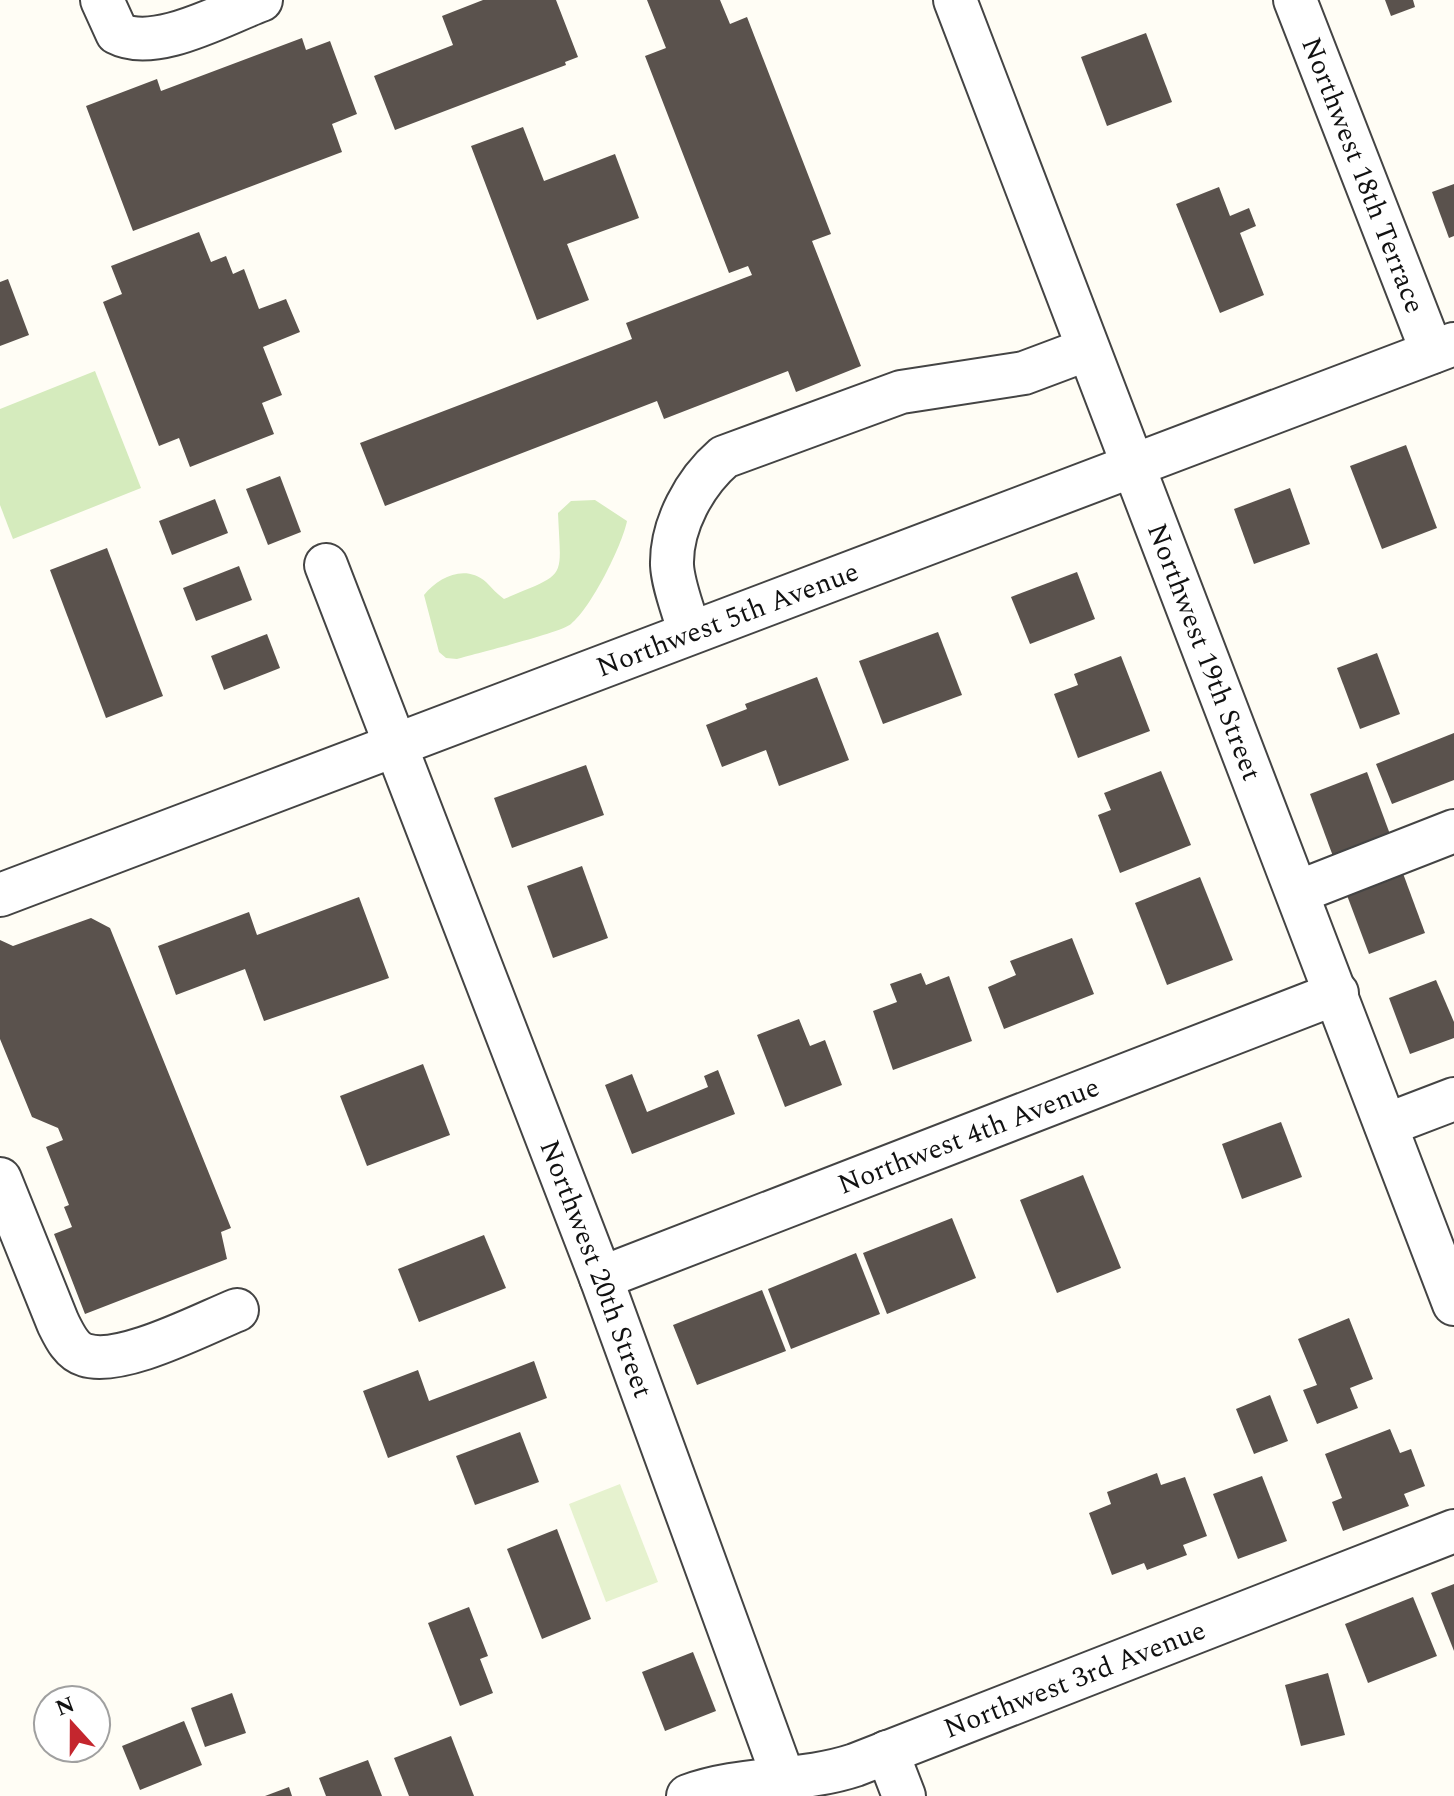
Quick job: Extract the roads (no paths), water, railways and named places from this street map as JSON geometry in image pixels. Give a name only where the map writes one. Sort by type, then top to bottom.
[{"type":"street","points":[[102,0],[117,33],[139,40],[170,34],[261,0]]},
{"type":"street","name":"Northwest 19th Street","points":[[955,0],[1454,1304]]},
{"type":"street","name":"Northwest 18th Terrace","points":[[1295,0],[1443,348]]},
{"type":"street","name":"Northwest 5th Avenue","points":[[0,895],[396,742],[1443,348]]},
{"type":"street","points":[[689,632],[672,565],[682,517],[703,475],[724,457],[901,392],[1024,373],[1088,349]]},
{"type":"street","name":"Northwest 20th Street","points":[[326,565],[601,1278],[786,1786]]},
{"type":"street","points":[[1298,892],[1454,831]]},
{"type":"street","name":"Northwest 4th Avenue","points":[[601,1278],[1337,993]]},
{"type":"street","points":[[1386,1125],[1454,1099]]},
{"type":"street","points":[[0,1179],[58,1323],[69,1343],[84,1355],[107,1358],[132,1351],[237,1310]]},
{"type":"street","name":"Northwest 3rd Avenue","points":[[688,1796],[740,1781],[786,1786],[839,1770],[1454,1531]]},
{"type":"street","points":[[887,1752],[904,1796]]}]
